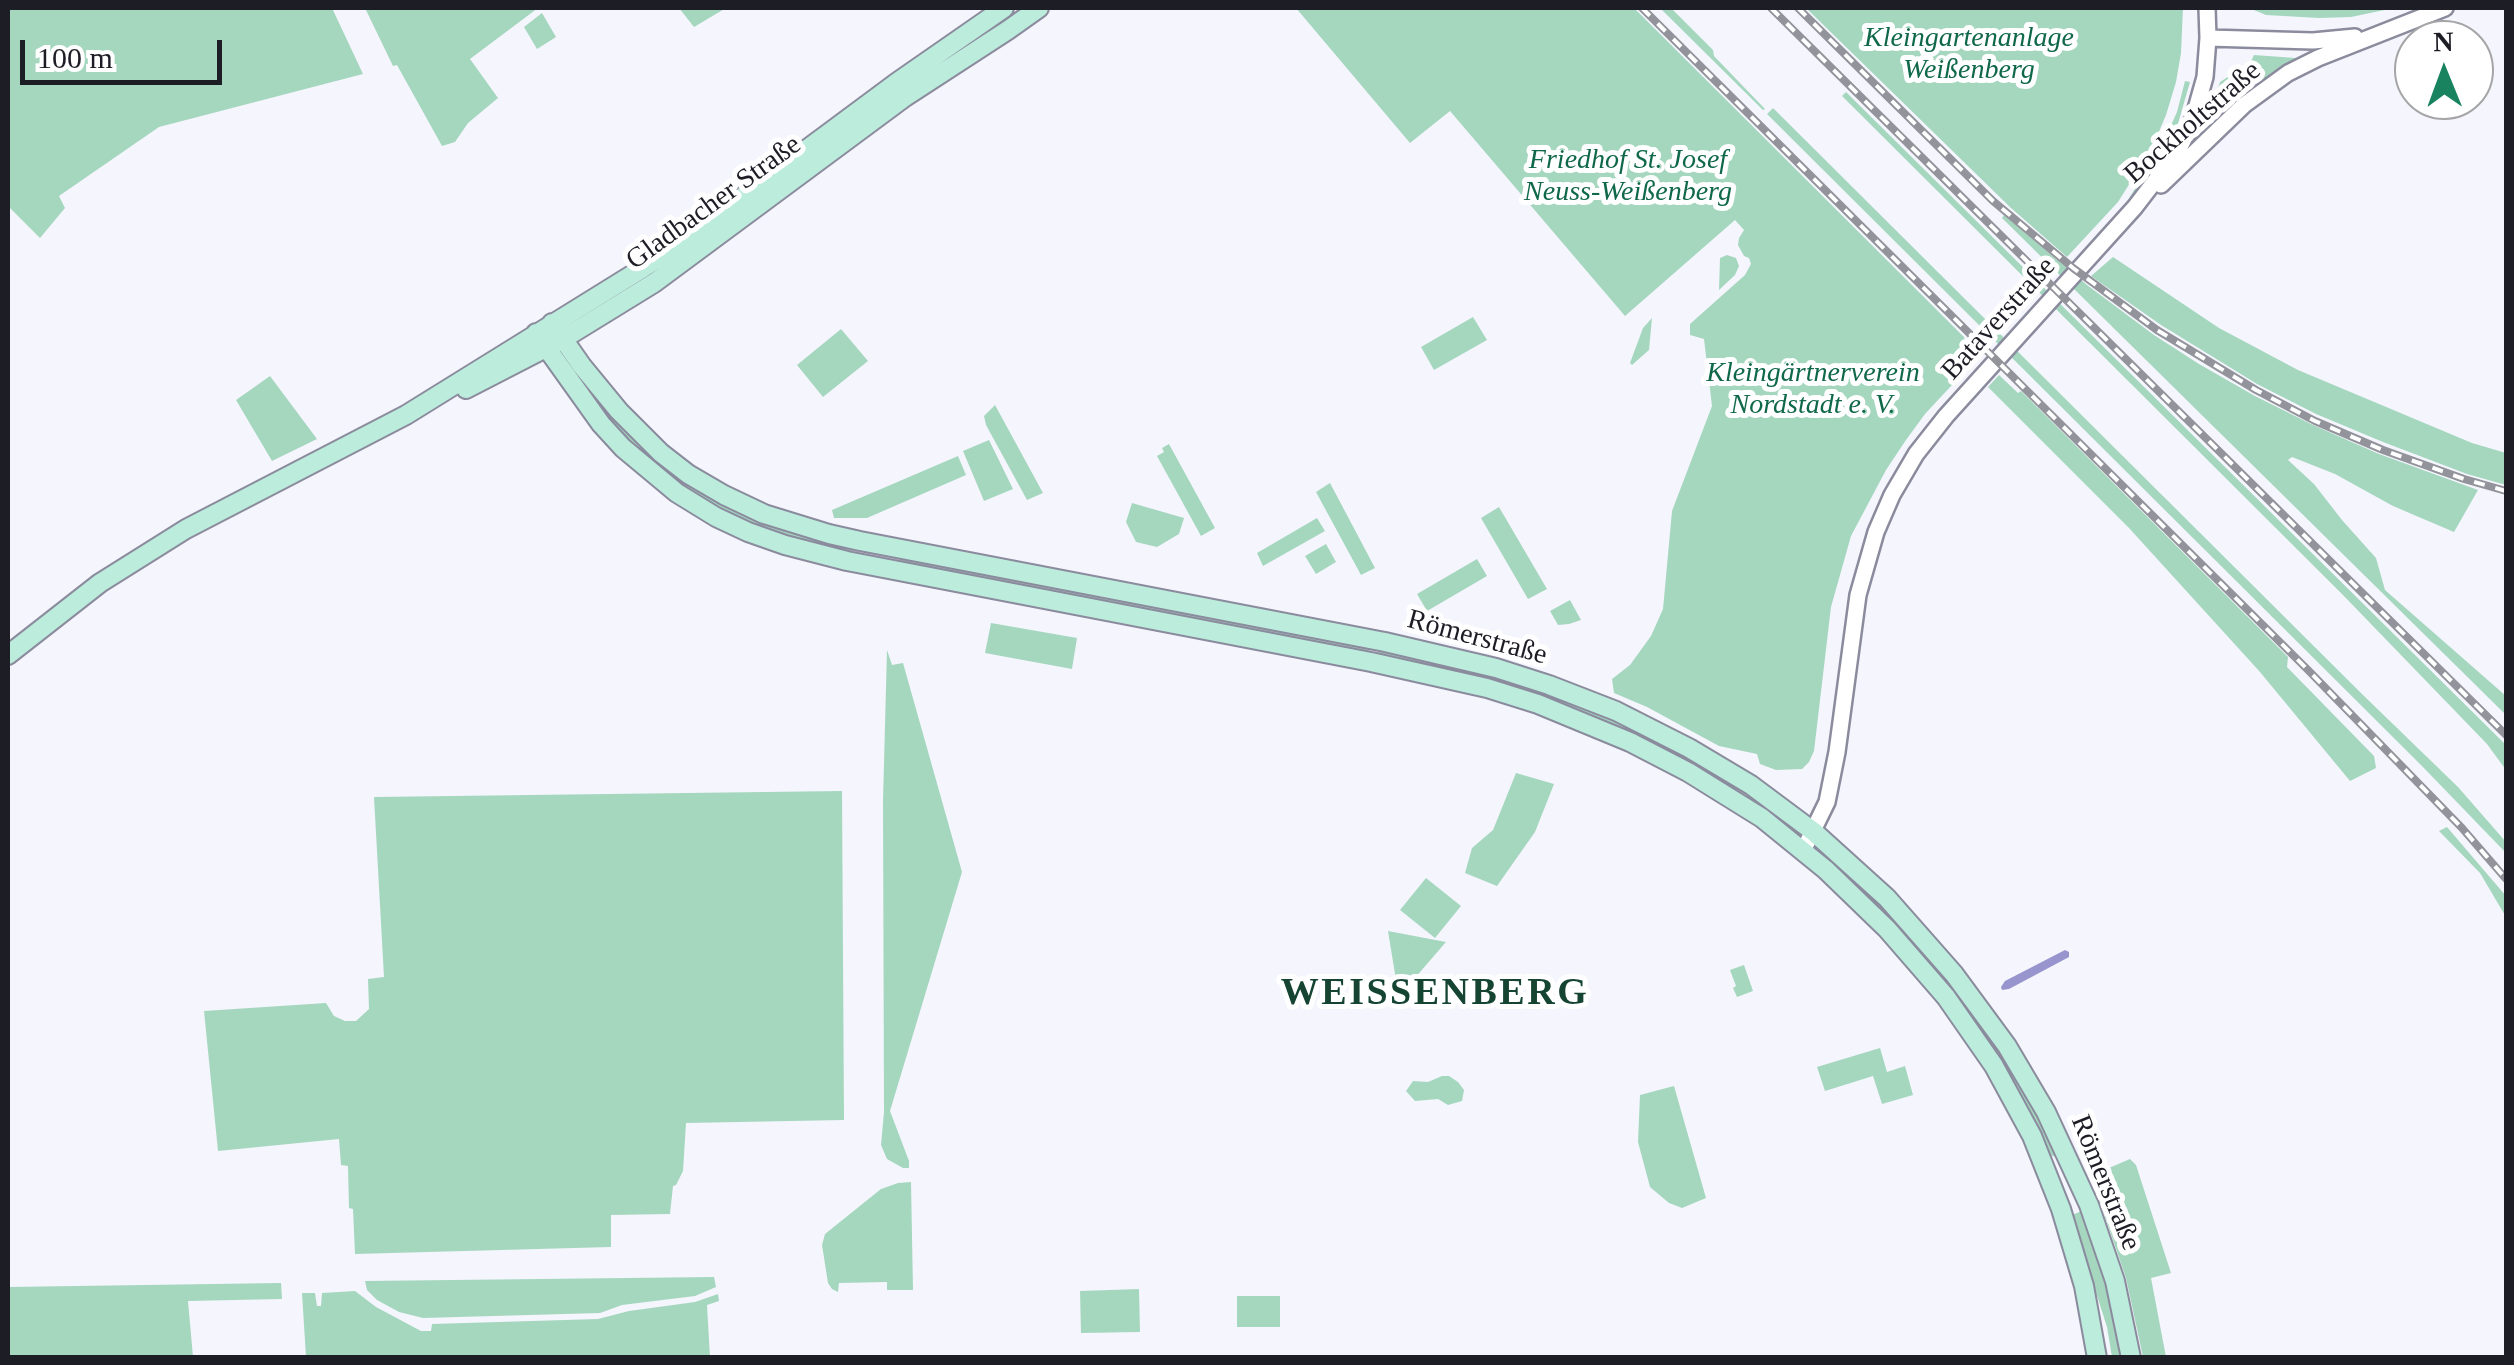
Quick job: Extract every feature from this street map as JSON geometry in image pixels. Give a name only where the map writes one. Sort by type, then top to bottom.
[{"type":"main road","name":"Gladbacher Straße","points":[[8,655],[100,583],[186,529],[406,415],[545,335],[690,236],[1004,8]]},
{"type":"main road","name":"Gladbacher Straße","points":[[545,335],[563,340],[682,264],[905,97],[1039,8]]},
{"type":"main road","name":"Römerstraße","points":[[545,335],[601,424],[623,448],[676,493],[748,532],[830,557],[1372,662],[1486,688],[1571,717],[1658,756],[1762,818],[1826,870],[1887,928],[1962,1018],[1994,1066],[2032,1136],[2065,1219],[2084,1286],[2097,1358]]},
{"type":"main road","name":"Römerstraße","points":[[563,340],[619,410],[661,453],[688,474],[750,508],[791,524],[844,538],[1385,642],[1496,668],[1591,701],[1651,728],[1750,785],[1814,832],[1919,932],[2022,1068],[2089,1205],[2115,1280],[2131,1358]]},
{"type":"street","name":"Bataverstraße","points":[[1802,851],[1822,816],[1831,787],[1858,594],[1876,532],[1892,496],[1916,454],[1946,416],[2135,207],[2178,151],[2192,124],[2205,77],[2207,8]]},
{"type":"street","name":"Bockholtstraße","points":[[2135,207],[2244,105],[2288,73],[2446,8]]},
{"type":"street","name":"Bockholtstraße","points":[[2208,38],[2326,40],[2393,28]]},
{"type":"green space","points":[[8,8],[332,8],[363,74],[159,127],[59,196],[65,208],[40,238],[8,206]]},
{"type":"green space","points":[[365,8],[538,8],[470,59],[498,98],[468,123],[455,142],[442,146],[397,65],[393,66]]},
{"type":"green space","points":[[679,8],[726,8],[694,27]]},
{"type":"green space","points":[[1296,8],[1634,8],[1979,356],[1906,440],[1851,536],[1831,607],[1814,751],[1802,769],[1776,770],[1760,764],[1757,754],[1719,746],[1614,693],[1612,679],[1630,665],[1651,636],[1663,609],[1672,511],[1712,406],[1704,339],[1690,335],[1690,324],[1745,275],[1751,264],[1738,245],[1744,230],[1735,220],[1625,316],[1450,111],[1410,143]]},
{"type":"green space","points":[[1660,8],[1671,8],[1765,109],[1763,110]]},
{"type":"green space","name":"Kleingartenanlage Weißenberg","points":[[1806,8],[2183,8],[2181,53],[2166,115],[2152,148],[2118,202],[2067,257],[2011,208]]},
{"type":"green space","points":[[2249,8],[2394,8],[2351,17],[2319,18],[2266,15]]},
{"type":"green space","points":[[542,13],[556,37],[537,49],[524,27]]},
{"type":"green space","points":[[2254,55],[2296,58],[2297,62],[2263,81],[2249,65]]},
{"type":"green space","points":[[2237,71],[2250,90],[2206,132],[2220,82]]},
{"type":"green space","points":[[2185,81],[2190,82],[2177,127],[2153,171],[2130,202],[2163,143]]},
{"type":"green space","points":[[1846,92],[2506,745],[2506,770],[2487,744],[2342,594],[1842,96]]},
{"type":"green space","points":[[1773,108],[2458,787],[2506,842],[2506,853],[1767,114]]},
{"type":"green space","points":[[2004,215],[2087,285],[2199,364],[2313,425],[2478,490],[2454,532],[2393,506],[2335,474],[2292,457],[2288,460],[2314,484],[2376,558],[2385,590],[2506,696],[2506,715],[2002,218]]},
{"type":"green space","points":[[2113,257],[2219,328],[2298,370],[2472,443],[2506,453],[2506,485],[2383,442],[2257,384],[2091,276]]},
{"type":"green space","points":[[1720,258],[1736,258],[1739,266],[1719,290]]},
{"type":"green space","points":[[1473,317],[1487,340],[1434,370],[1421,347]]},
{"type":"green space","points":[[1652,318],[1649,350],[1632,365],[1643,328]]},
{"type":"green space","points":[[841,329],[868,361],[823,397],[797,365]]},
{"type":"green space","points":[[579,372],[620,422],[752,517],[853,547],[852,555],[750,525],[717,510],[655,468],[613,427],[574,376]]},
{"type":"green space","points":[[1999,375],[2018,393],[2021,391],[2288,657],[2287,667],[2374,756],[2376,768],[2350,781],[2260,672],[2129,528],[1988,387]]},
{"type":"green space","points":[[270,376],[317,439],[272,461],[236,400]]},
{"type":"green space","points":[[995,405],[1043,493],[1027,500],[986,425],[984,416]]},
{"type":"green space","points":[[989,440],[1013,489],[984,501],[963,451]]},
{"type":"green space","points":[[1169,444],[1215,528],[1201,536],[1157,456]]},
{"type":"green space","points":[[958,456],[966,475],[867,518],[834,518],[832,510]]},
{"type":"green space","points":[[1330,483],[1375,568],[1361,575],[1316,492]]},
{"type":"green space","points":[[1132,503],[1184,518],[1179,534],[1157,547],[1136,542],[1126,522]]},
{"type":"green space","points":[[1499,507],[1547,589],[1528,599],[1481,518]]},
{"type":"green space","points":[[1317,518],[1325,531],[1263,566],[1257,553]]},
{"type":"green space","points":[[1326,544],[1336,562],[1316,574],[1305,556]]},
{"type":"green space","points":[[900,559],[1370,647],[1369,654],[900,564]]},
{"type":"green space","points":[[1477,559],[1487,576],[1427,611],[1417,594]]},
{"type":"green space","points":[[1570,600],[1581,620],[1558,625],[1550,611]]},
{"type":"green space","points":[[991,623],[1077,638],[1072,669],[985,653]]},
{"type":"green space","points":[[1379,648],[1507,678],[1590,708],[1658,740],[1774,809],[1771,813],[1724,780],[1657,748],[1494,682],[1377,656]]},
{"type":"green space","points":[[887,650],[892,665],[903,663],[962,872],[890,1111],[909,1168],[887,1159],[881,1145]]},
{"type":"green space","points":[[1516,773],[1554,784],[1535,832],[1497,886],[1465,873],[1472,848],[1493,830]]},
{"type":"green space","points":[[842,791],[844,1120],[686,1123],[683,1171],[673,1186],[670,1214],[611,1215],[611,1247],[355,1254],[348,1166],[341,1165],[339,1139],[218,1151],[204,1011],[326,1003],[334,1016],[356,1021],[369,1009],[368,979],[384,977],[374,797]]},
{"type":"green space","points":[[2447,827],[2506,896],[2506,917],[2480,873],[2439,831]]},
{"type":"green space","points":[[1842,864],[1941,968],[1993,1037],[2039,1112],[2058,1157],[2048,1155],[2008,1074],[1936,972],[1837,869]]},
{"type":"green space","points":[[1426,878],[1461,906],[1435,938],[1400,910]]},
{"type":"green space","points":[[1388,931],[1446,942],[1414,979],[1396,980]]},
{"type":"green space","points":[[1744,965],[1753,991],[1737,997],[1730,970]]},
{"type":"green space","points":[[1880,1048],[1887,1072],[1905,1066],[1913,1095],[1882,1104],[1873,1076],[1825,1091],[1817,1067]]},
{"type":"green space","points":[[1442,1076],[1458,1082],[1464,1090],[1462,1101],[1448,1105],[1438,1099],[1415,1101],[1406,1091],[1413,1081],[1428,1082]]},
{"type":"green space","points":[[1674,1086],[1706,1198],[1682,1208],[1650,1187],[1638,1142],[1640,1095]]},
{"type":"green space","points":[[2130,1159],[2136,1165],[2171,1273],[2151,1278],[2166,1357],[2143,1357],[2126,1278],[2099,1199],[2103,1173]]},
{"type":"green space","points":[[911,1182],[913,1290],[887,1290],[887,1282],[839,1283],[838,1292],[832,1289],[822,1245],[825,1234],[881,1189]]},
{"type":"green space","points":[[2084,1210],[2107,1277],[2125,1357],[2112,1357],[2107,1327],[2073,1220],[2072,1215]]},
{"type":"green space","points":[[714,1277],[716,1287],[695,1296],[622,1305],[600,1313],[423,1318],[399,1312],[377,1300],[367,1290],[365,1281]]},
{"type":"green space","points":[[281,1283],[282,1299],[188,1301],[193,1357],[8,1357],[8,1287]]},
{"type":"green space","points":[[1139,1289],[1140,1332],[1081,1333],[1080,1291]]},
{"type":"green space","points":[[355,1291],[421,1331],[431,1331],[432,1324],[598,1319],[695,1302],[718,1294],[719,1301],[707,1305],[710,1357],[306,1357],[302,1293],[315,1293],[317,1306],[321,1306],[322,1293]]},
{"type":"green space","points":[[1237,1296],[1280,1296],[1280,1327],[1237,1327]]},
{"type":"shaded area","points":[[2065,950],[2069,957],[2002,990],[2005,981]]},
{"type":"railway","points":[[1642,8],[2308,670],[2462,828],[2506,879]]},
{"type":"railway","points":[[1771,8],[2506,735]]},
{"type":"railway","points":[[1798,8],[1993,201],[2073,268],[2157,330],[2315,421],[2383,450],[2506,491]]},
{"type":"district","name":"WEISSENBERG","points":[[1435,994]]},
{"type":"park label","name":"Friedhof St. Josef Neuss-Weißenberg","points":[[1628,177]]},
{"type":"park label","name":"Kleingärtnerverein Nordstadt e. V.","points":[[1813,390]]}]
